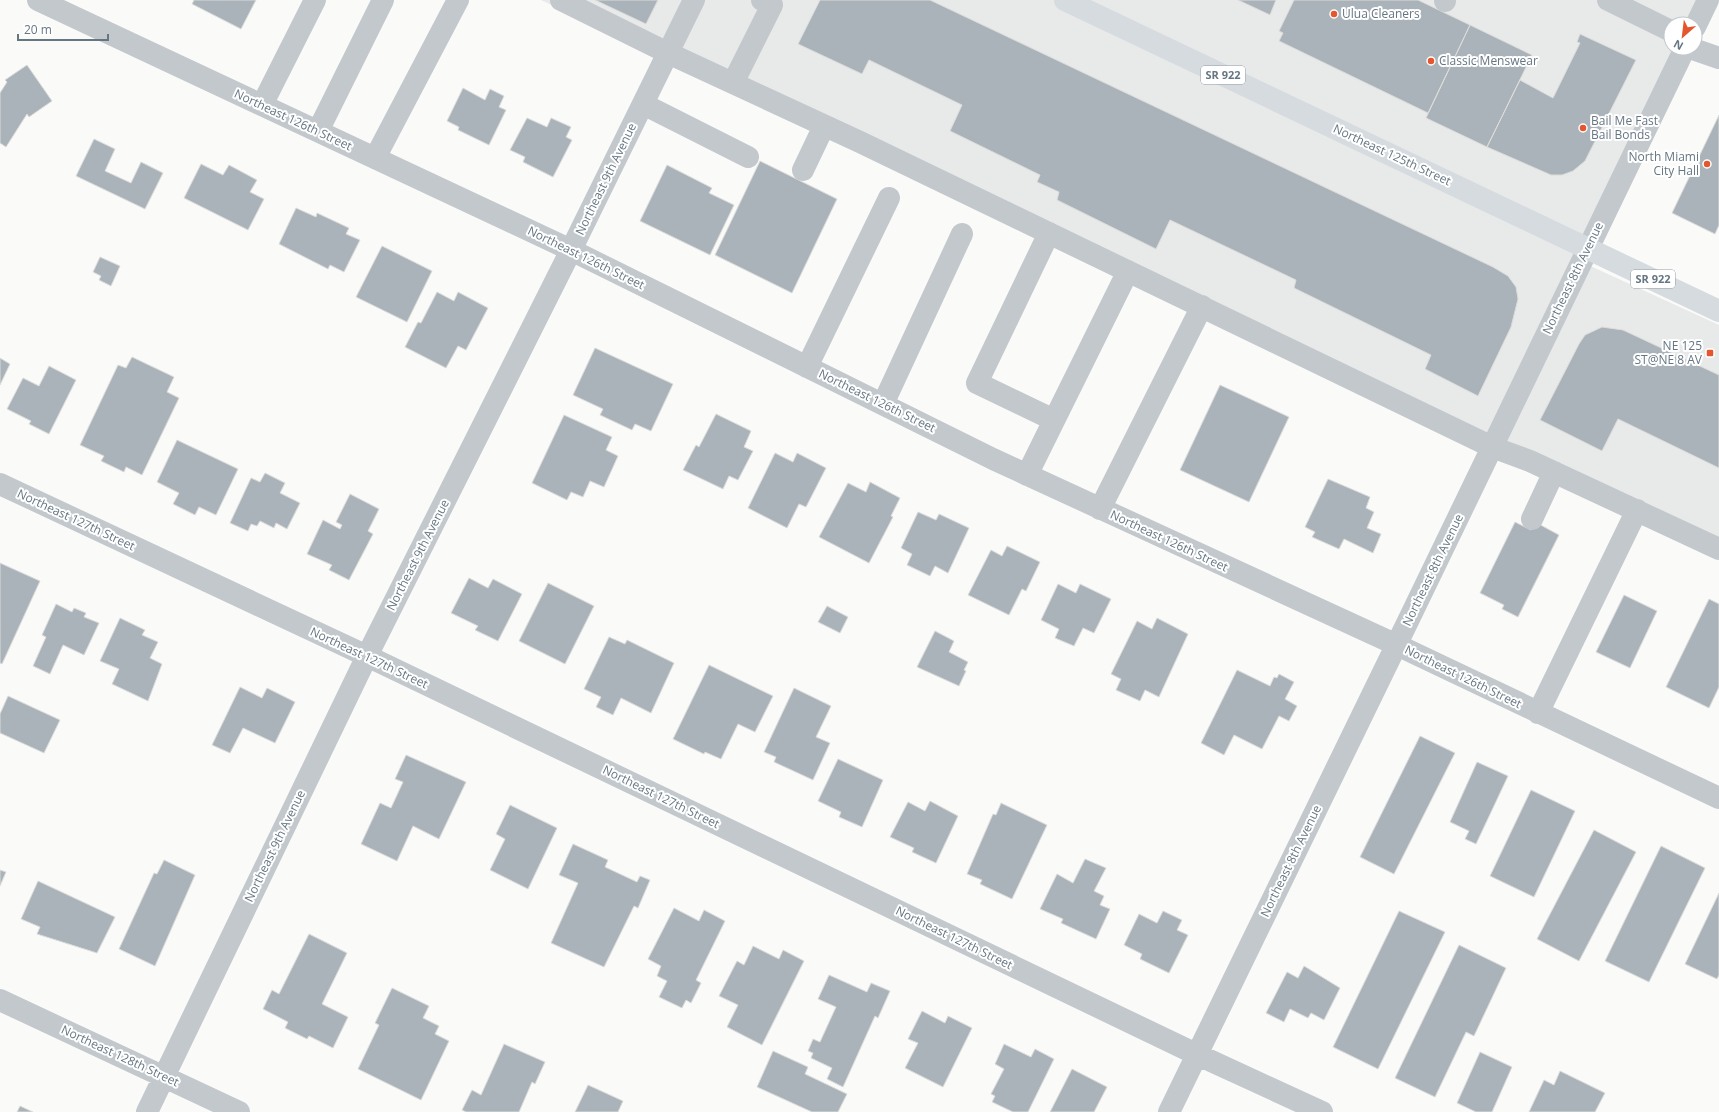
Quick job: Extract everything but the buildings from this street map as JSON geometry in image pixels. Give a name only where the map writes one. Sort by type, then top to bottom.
[{"type":"main road","name":"Northeast 125th Street","points":[[1065,0],[1719,311]]},
{"type":"street","name":"Northeast 126th Street","points":[[38,0],[571,250],[1027,475],[1397,645],[1719,798]]},
{"type":"street","points":[[262,105],[315,0]]},
{"type":"street","points":[[318,131],[383,0]]},
{"type":"street","points":[[375,158],[458,0]]},
{"type":"street","points":[[561,0],[668,53],[1202,306],[1492,447],[1554,472],[1719,549]]},
{"type":"street","name":"Northeast 9th Avenue","points":[[147,1112],[367,656],[571,250],[694,0]]},
{"type":"street","points":[[733,83],[772,5],[762,0]]},
{"type":"street","points":[[1608,0],[1663,27]]},
{"type":"street","points":[[1700,16],[1708,0]]},
{"type":"street","points":[[1703,52],[1719,58]]},
{"type":"street","name":"Northeast 8th Avenue","points":[[1169,1112],[1397,645],[1587,248],[1681,56]]},
{"type":"street","points":[[643,104],[748,157]]},
{"type":"street","points":[[803,170],[824,126]]},
{"type":"street","points":[[807,367],[889,198]]},
{"type":"street","points":[[1049,233],[977,383],[1054,420]]},
{"type":"street","points":[[883,404],[962,234]]},
{"type":"street","points":[[1027,475],[1128,271]]},
{"type":"street","points":[[1100,509],[1202,306]]},
{"type":"street","points":[[1532,519],[1554,472]]},
{"type":"street","name":"Northeast 127th Street","points":[[0,484],[367,656],[1196,1054],[1322,1112]]},
{"type":"street","points":[[1538,713],[1637,510]]},
{"type":"street","name":"Northeast 128th Street","points":[[0,1000],[239,1112]]},
{"type":"shaded area","points":[[541,0],[1700,0],[1692,16],[1663,16],[1663,56],[1672,56],[1573,258],[1719,325],[1719,560]]},
{"type":"place","name":"Ulua Cleaners","points":[[1334,14]]},
{"type":"place","name":"Classic Menswear","points":[[1431,61]]},
{"type":"place","name":"Bail Me Fast Bail Bonds","points":[[1583,128]]},
{"type":"place","name":"North Miami City Hall","points":[[1707,164]]},
{"type":"place","name":"NE 125 ST@NE 8 AV","points":[[1710,353]]}]
